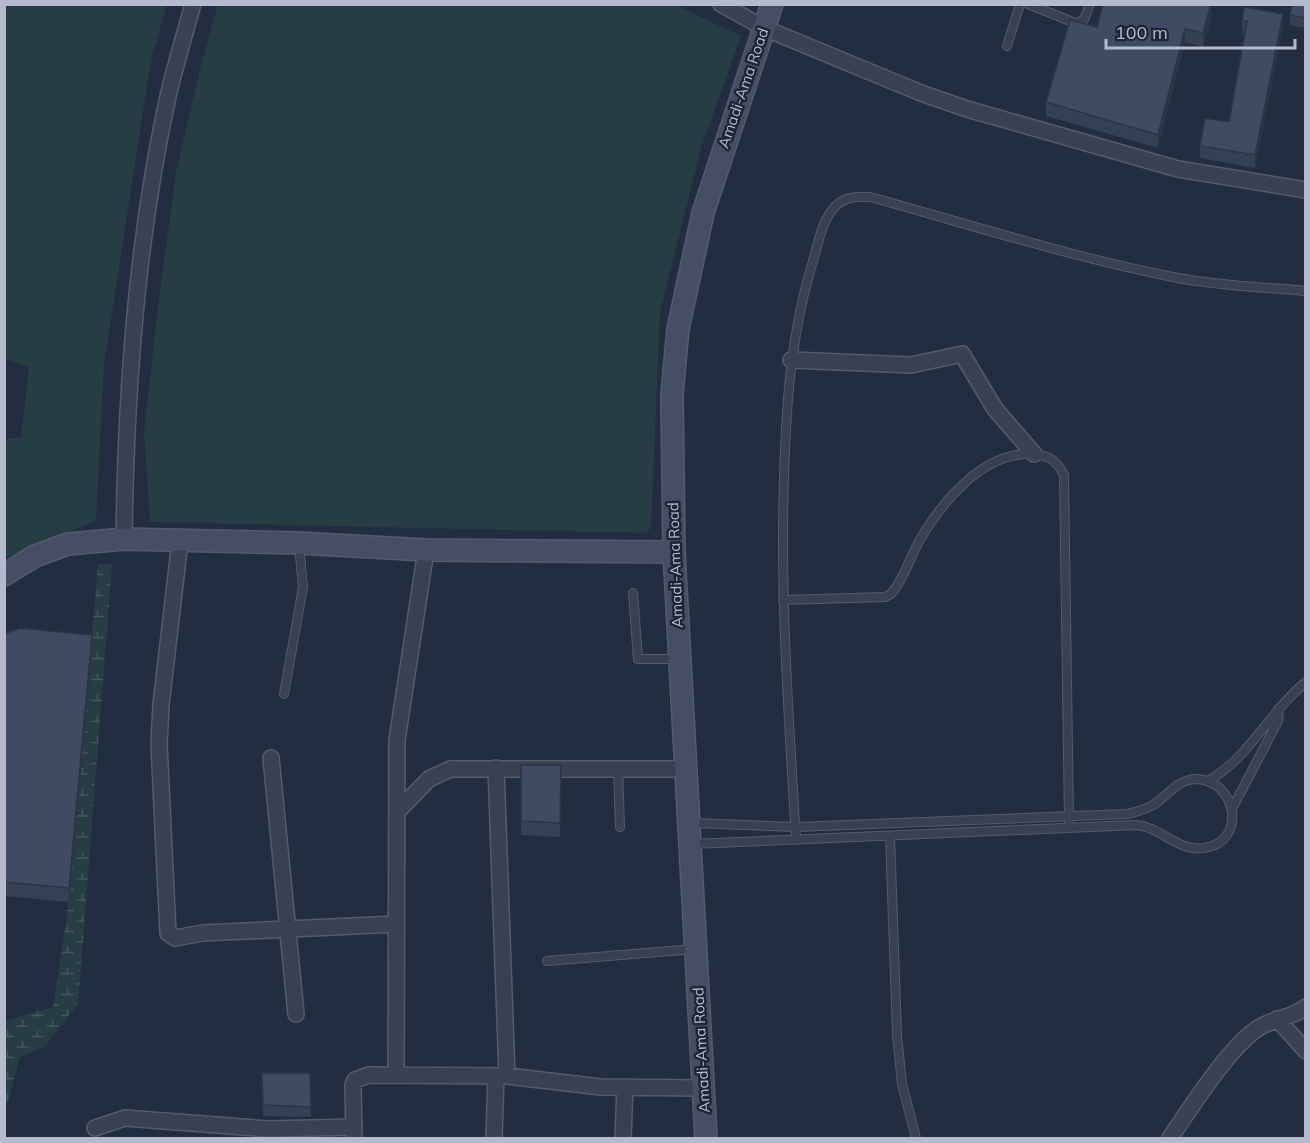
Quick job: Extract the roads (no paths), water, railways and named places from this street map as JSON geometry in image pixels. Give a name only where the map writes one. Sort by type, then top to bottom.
[{"type":"street","points":[[124,539],[126,415],[143,241],[167,99],[193,4]]},
{"type":"street","points":[[721,4],[764,28],[921,93],[967,109],[1178,169],[1305,190]]},
{"type":"street","name":"Amadi-Ama Road","points":[[706,1138],[674,552],[672,394],[678,329],[703,213],[772,4]]},
{"type":"street","points":[[791,360],[911,365],[962,354],[995,409],[1034,454]]},
{"type":"street","points":[[4,575],[35,556],[68,544],[124,539],[298,543],[426,550],[674,552]]},
{"type":"street","points":[[180,541],[161,705],[159,744],[168,933],[175,938],[203,933],[396,924]]},
{"type":"street","points":[[396,1075],[397,740],[426,550]]},
{"type":"street","points":[[271,758],[296,1014]]},
{"type":"street","points":[[494,1138],[502,1076],[496,768]]},
{"type":"street","points":[[397,812],[438,772],[450,769],[685,769]]},
{"type":"street","points":[[1170,1138],[1232,1053],[1258,1028],[1277,1019],[1295,1015],[1305,1007]]},
{"type":"street","points":[[1277,1019],[1305,1051]]},
{"type":"street","points":[[96,1128],[125,1118],[245,1128],[354,1133],[353,1085],[355,1080],[369,1075],[502,1076],[625,1087],[704,1088]]},
{"type":"street","points":[[623,1138],[625,1087]]},
{"type":"lane","points":[[1007,46],[1020,4]]},
{"type":"lane","points":[[1028,4],[1075,23],[1084,20],[1090,4]]},
{"type":"lane","points":[[796,840],[783,600],[782,534],[786,407],[796,329],[825,223],[838,204],[859,196],[1140,270],[1192,280],[1305,291]]},
{"type":"lane","points":[[783,600],[885,597],[891,594],[927,529],[963,484],[994,461],[1014,454],[1034,454],[1050,457],[1058,462],[1064,475],[1070,827]]},
{"type":"lane","points":[[284,694],[303,586],[298,543]]},
{"type":"lane","points":[[633,593],[638,659],[679,659]]},
{"type":"lane","points":[[1208,781],[1232,764],[1280,705],[1305,682]]},
{"type":"lane","points":[[1232,809],[1278,721],[1280,705]]},
{"type":"lane","points":[[618,768],[620,827]]},
{"type":"lane","points":[[1193,779],[1208,781],[1226,793],[1232,809],[1231,829],[1223,839],[1206,848],[1184,847],[1148,826],[1070,827],[796,840],[689,834],[1138,812],[1152,806],[1181,783],[1193,779]]},
{"type":"lane","points":[[890,836],[897,1035],[903,1084],[916,1138]]},
{"type":"lane","points":[[547,961],[695,950]]}]
